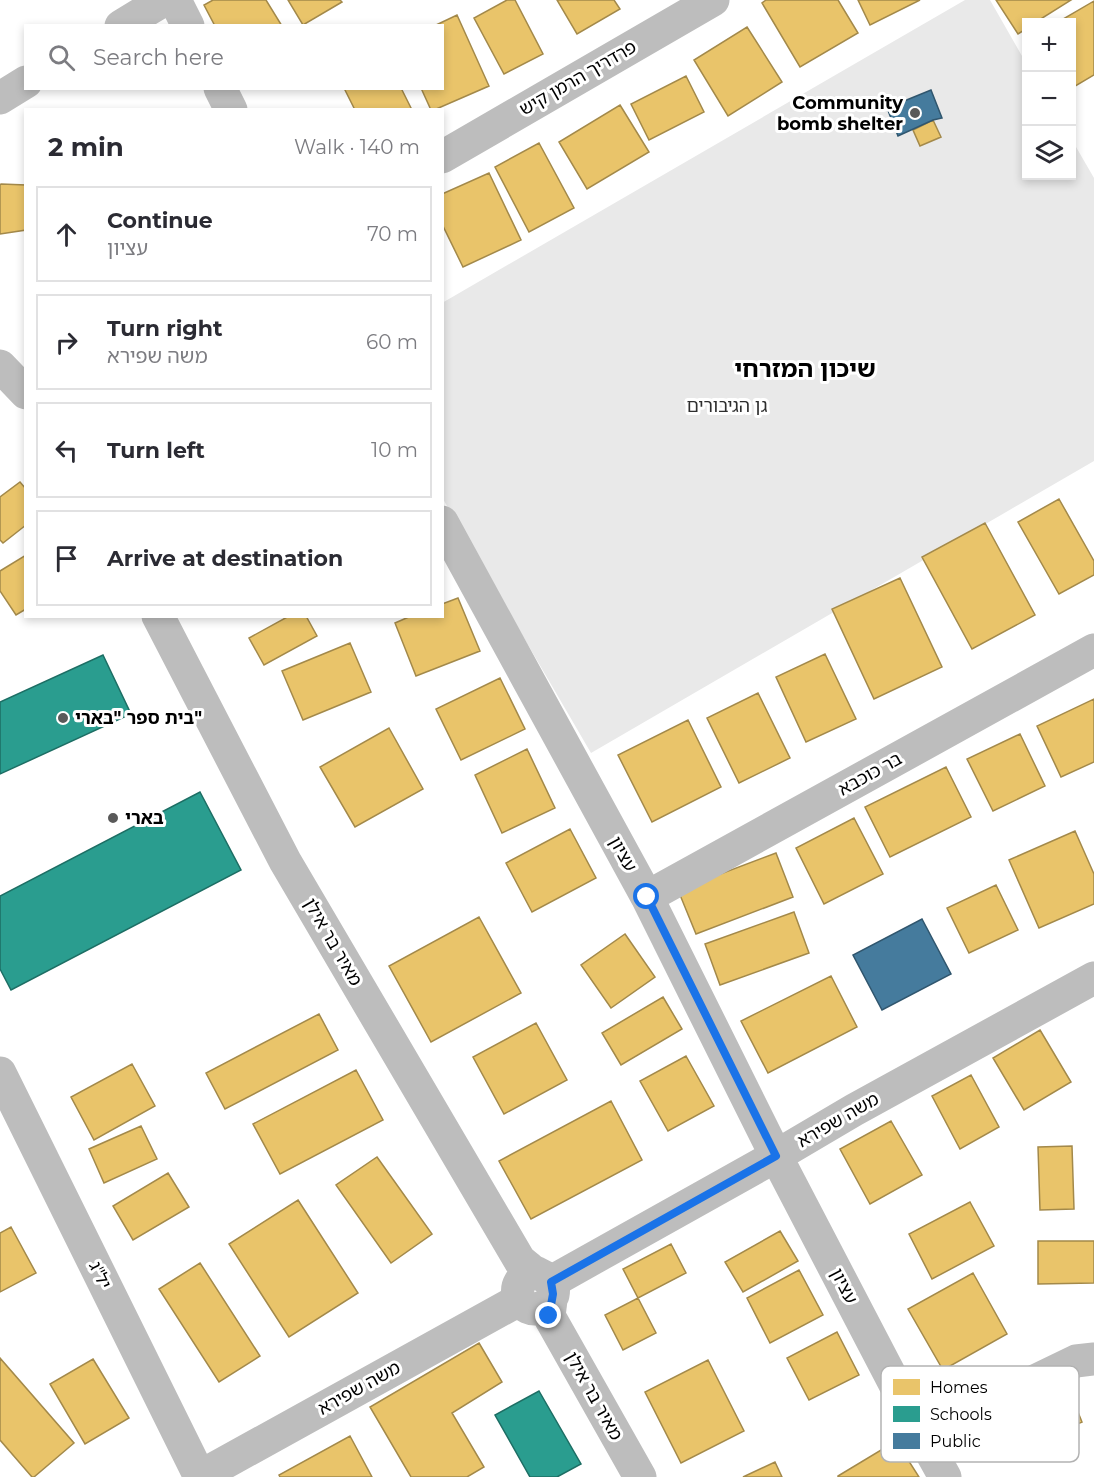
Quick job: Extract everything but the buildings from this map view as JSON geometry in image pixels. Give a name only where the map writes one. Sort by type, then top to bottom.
[{"type":"street","points":[[124,24],[164,0]]},
{"type":"street","points":[[175,0],[187,24]]},
{"type":"street","name":"פרדריך הרמן קיש","points":[[444,156],[713,0]]},
{"type":"street","points":[[0,98],[24,83]]},
{"type":"street","points":[[221,90],[230,108]]},
{"type":"street","points":[[0,366],[24,391]]},
{"type":"street","name":"עציון","points":[[444,526],[647,897],[776,1156],[886,1366]]},
{"type":"street","name":"מאיר בר אילן","points":[[159,618],[285,861],[535,1290],[640,1477]]},
{"type":"street","name":"בר כוכבא","points":[[647,897],[1094,650]]},
{"type":"street","name":"משה שפירא","points":[[199,1477],[1094,978]]},
{"type":"street","name":"יל\"ג","points":[[0,1073],[199,1477]]},
{"type":"street","points":[[1066,1366],[1076,1361],[1094,1359]]},
{"type":"street","name":"עציון","points":[[937,1462],[945,1477]]},
{"type":"green space","name":"גן הגיבורים","points":[[965,0],[990,0],[1022,56],[1022,180],[1076,180],[1076,147],[1094,178],[1094,461],[591,753],[444,501],[444,302]]},
{"type":"place","name":"Community bomb shelter","points":[[915,113]]},
{"type":"place","name":"בית ספר \"בארי\"","points":[[63,718]]},
{"type":"place","name":"בארי","points":[[113,818]]},
{"type":"district","name":"שיכון המזרחי","points":[[805,369]]},
{"type":"route","points":[[549,1316],[553,1294],[551,1282],[776,1156],[647,897]]}]
